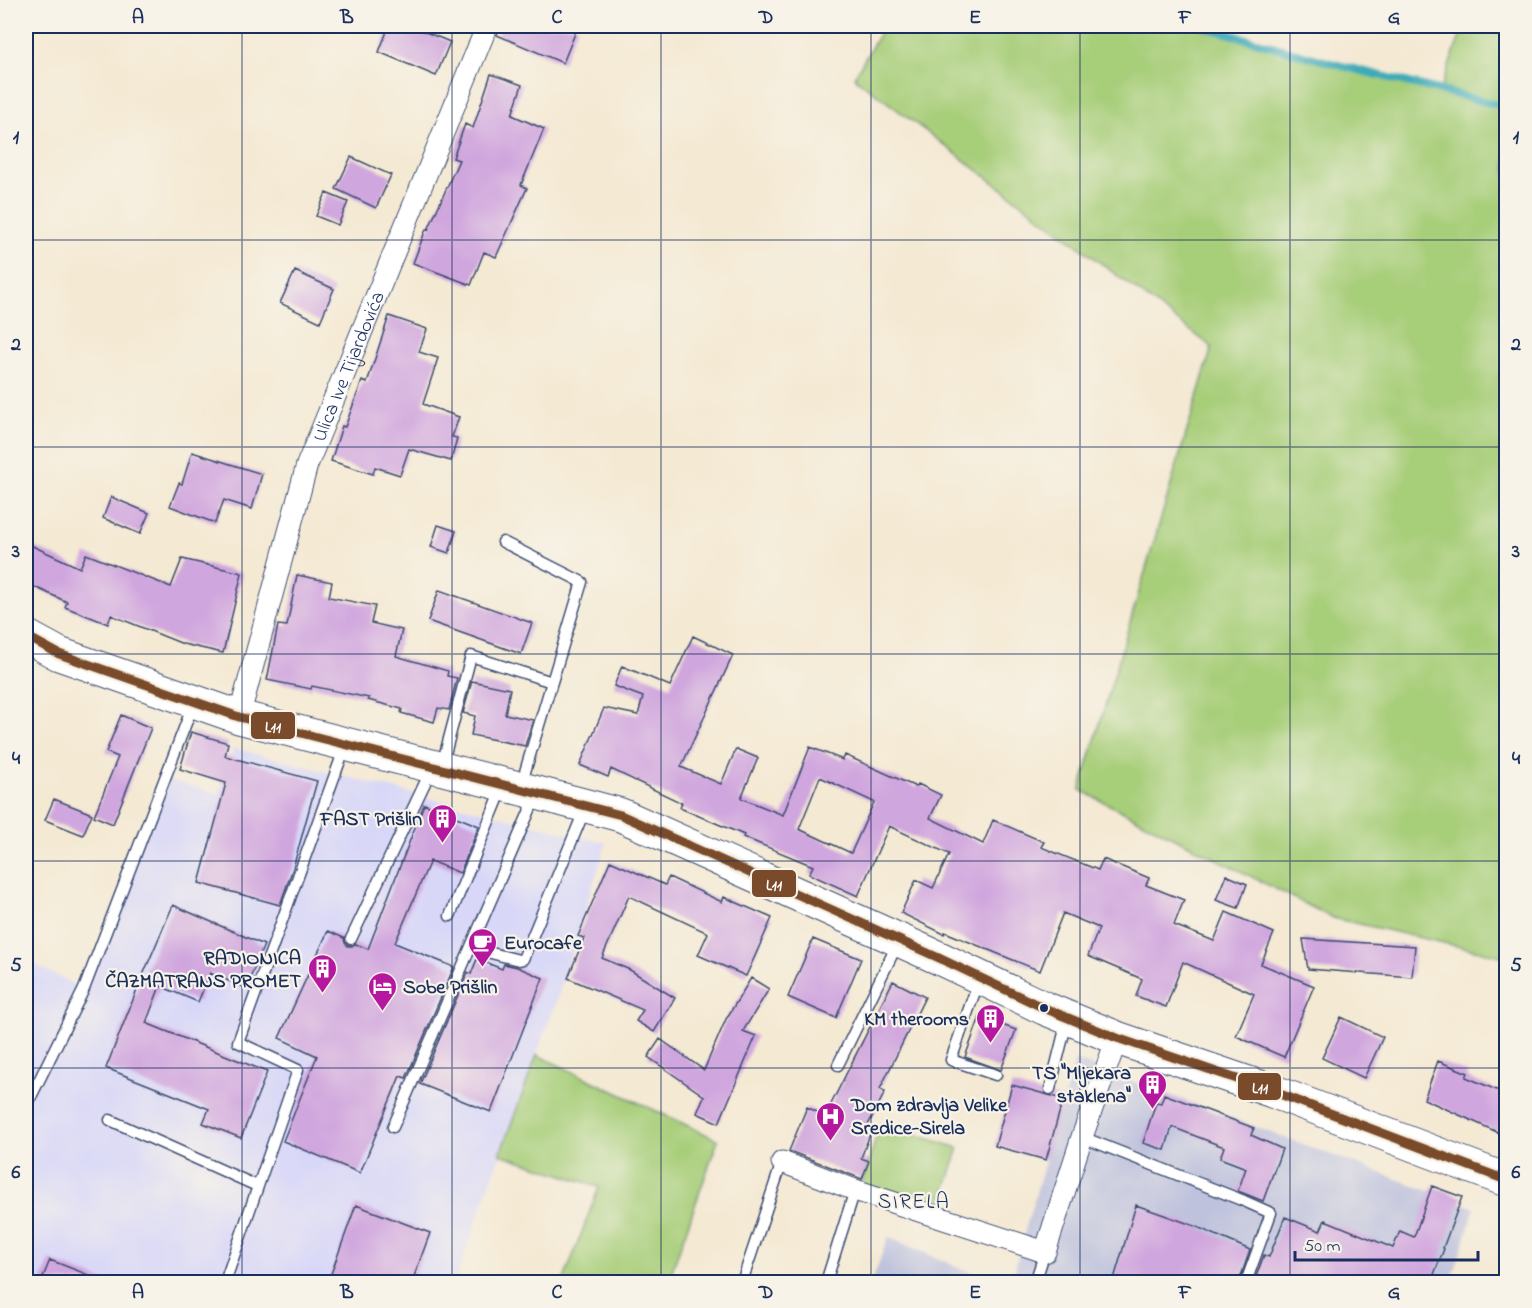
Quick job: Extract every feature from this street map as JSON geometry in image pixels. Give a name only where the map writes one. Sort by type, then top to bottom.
[{"type":"main road","points":[[26,636],[59,654],[239,717],[621,815],[1068,1018],[1117,1038],[1272,1091],[1506,1180]]},
{"type":"street","name":"Ulica Ive Tijardovića","points":[[239,717],[307,465],[487,26]]},
{"type":"street","points":[[782,1162],[855,1190],[1045,1252],[1117,1038]]},
{"type":"lane","points":[[393,1127],[471,948],[582,582],[502,542]]},
{"type":"lane","points":[[351,939],[437,767],[471,656],[552,682]]},
{"type":"lane","points":[[26,1107],[84,989],[194,702]]},
{"type":"lane","points":[[225,1282],[298,1070],[238,1042],[346,744]]},
{"type":"lane","points":[[450,916],[521,789]]},
{"type":"lane","points":[[471,948],[519,960],[523,959],[586,806]]},
{"type":"lane","points":[[838,1065],[900,940]]},
{"type":"lane","points":[[980,977],[951,1060],[996,1076]]},
{"type":"lane","points":[[1050,1089],[1068,1018]]},
{"type":"lane","points":[[110,1120],[257,1186]]},
{"type":"lane","points":[[1082,1137],[1244,1201],[1271,1214],[1246,1282]]},
{"type":"lane","points":[[742,1282],[782,1162]]},
{"type":"lane","points":[[826,1282],[855,1190]]},
{"type":"lane","points":[[1035,1282],[1045,1252]]},
{"type":"shaded area","points":[[233,748],[606,843],[557,1000],[455,1282],[26,1282],[26,960],[83,989],[165,779],[219,794]]},
{"type":"shaded area","points":[[1075,1060],[1475,1208],[1451,1282],[1012,1282]]},
{"type":"shaded area","points":[[888,1237],[993,1282],[872,1282]]},
{"type":"green space","points":[[884,26],[1205,26],[1440,90],[1464,26],[1506,26],[1506,957],[1333,918],[1080,790],[1212,347],[854,77]]},
{"type":"green space","points":[[537,1055],[718,1140],[668,1282],[563,1282],[599,1187],[500,1154]]},
{"type":"green space","points":[[880,1124],[959,1148],[936,1216],[860,1191]]},
{"type":"building","points":[[389,26],[411,26],[450,42],[436,76],[379,52]]},
{"type":"building","points":[[500,26],[578,26],[563,63],[497,35]]},
{"type":"building","points":[[491,74],[522,85],[512,115],[544,129],[521,185],[527,188],[496,257],[484,252],[471,285],[413,263],[426,229],[428,230],[459,160],[453,158],[465,124],[473,128]]},
{"type":"building","points":[[351,157],[391,175],[376,208],[336,189]]},
{"type":"building","points":[[326,193],[348,202],[338,225],[316,216]]},
{"type":"building","points":[[295,271],[334,289],[320,322],[280,303]]},
{"type":"building","points":[[389,316],[427,329],[419,352],[438,358],[423,404],[459,417],[452,437],[457,438],[451,461],[409,449],[400,475],[375,467],[373,474],[331,461],[342,426],[345,427],[362,381],[367,383]]},
{"type":"building","points":[[192,452],[262,474],[252,509],[224,500],[215,523],[170,506],[179,483],[182,484]]},
{"type":"building","points":[[111,497],[149,513],[140,534],[103,518]]},
{"type":"building","points":[[438,525],[456,531],[449,553],[431,547]]},
{"type":"building","points":[[26,543],[80,568],[86,554],[171,587],[182,559],[242,573],[223,653],[183,644],[111,615],[108,624],[65,607],[67,602],[26,583]]},
{"type":"building","points":[[297,575],[332,582],[329,597],[375,606],[371,623],[402,630],[396,656],[448,671],[447,676],[457,678],[449,710],[438,708],[434,722],[401,713],[402,709],[368,700],[369,698],[312,686],[311,689],[267,680],[278,625],[287,626]]},
{"type":"building","points":[[439,590],[532,623],[521,654],[428,621]]},
{"type":"building","points":[[693,636],[733,655],[681,767],[721,784],[736,749],[758,758],[741,798],[783,815],[810,747],[843,760],[845,755],[916,787],[918,784],[941,795],[930,818],[983,844],[993,820],[1044,842],[1041,847],[1098,870],[1103,859],[1149,878],[1146,885],[1184,900],[1174,925],[1214,941],[1226,912],[1274,933],[1261,964],[1314,986],[1284,1057],[1236,1036],[1254,994],[1183,962],[1166,1007],[1136,996],[1142,979],[1088,956],[1099,928],[1063,913],[1040,971],[945,932],[944,934],[901,913],[916,880],[933,888],[949,854],[889,826],[858,896],[809,874],[813,866],[680,808],[682,803],[611,769],[608,777],[580,765],[604,708],[638,715],[643,697],[614,686],[622,666],[670,686]],"holes":[[[820,777],[874,802],[851,853],[799,829]]]},
{"type":"building","points":[[472,681],[510,689],[505,714],[533,720],[525,746],[471,735],[475,716],[463,713]]},
{"type":"building","points":[[121,715],[151,728],[113,824],[94,816],[118,757],[106,752]]},
{"type":"building","points":[[191,732],[228,743],[225,756],[317,781],[293,868],[280,905],[199,883],[226,783],[180,769]]},
{"type":"building","points":[[54,799],[92,814],[83,835],[45,820]]},
{"type":"building","name":"Sobe Prišlin","points":[[424,804],[479,826],[460,873],[430,861],[395,943],[454,967],[406,1078],[400,1076],[360,1173],[283,1141],[317,1056],[279,1038],[328,931],[344,938],[348,946],[356,944],[368,949]]},
{"type":"building","points":[[610,861],[665,885],[669,877],[722,902],[724,897],[772,918],[746,976],[698,955],[708,933],[629,896],[602,958],[630,970],[675,998],[654,1032],[636,1021],[643,1010],[568,978],[584,938],[578,936]]},
{"type":"building","points":[[1226,875],[1247,884],[1238,908],[1216,900]]},
{"type":"building","points":[[173,905],[264,945],[246,988],[210,973],[198,1002],[160,986],[146,1023],[267,1072],[241,1138],[203,1123],[209,1109],[106,1068]]},
{"type":"building","points":[[813,939],[861,959],[836,1018],[788,997]]},
{"type":"building","points":[[1303,939],[1415,946],[1412,977],[1308,969]]},
{"type":"building","points":[[477,959],[502,969],[504,964],[517,967],[543,978],[491,1112],[420,1084],[468,972],[471,974]]},
{"type":"building","points":[[751,978],[769,989],[743,1031],[756,1036],[719,1123],[697,1113],[704,1096],[648,1057],[660,1039],[704,1070],[726,1019]]},
{"type":"building","points":[[893,981],[925,997],[880,1089],[885,1092],[867,1127],[872,1129],[861,1158],[869,1161],[862,1179],[789,1151],[807,1107],[825,1116]]},
{"type":"building","name":"KM therooms","points":[[980,1017],[1016,1030],[1001,1070],[965,1057]]},
{"type":"building","points":[[1341,1017],[1383,1037],[1364,1078],[1322,1058]]},
{"type":"building","points":[[1438,1061],[1468,1073],[1466,1077],[1506,1094],[1506,1136],[1424,1099]]},
{"type":"building","points":[[1012,1085],[1063,1099],[1046,1160],[995,1146]]},
{"type":"building","points":[[1164,1094],[1254,1128],[1251,1135],[1282,1149],[1263,1201],[1238,1191],[1246,1168],[1220,1158],[1224,1147],[1172,1127],[1165,1150],[1143,1143],[1156,1102],[1161,1103]]},
{"type":"building","points":[[1432,1186],[1462,1197],[1431,1282],[1254,1282],[1264,1255],[1269,1257],[1285,1217],[1320,1231],[1325,1220],[1393,1248],[1400,1231],[1414,1237]]},
{"type":"building","points":[[356,1205],[430,1233],[412,1282],[328,1282]]},
{"type":"building","points":[[1136,1205],[1195,1226],[1250,1250],[1239,1282],[1119,1282],[1120,1280],[1114,1279]]},
{"type":"building","points":[[50,1260],[104,1281],[104,1282],[41,1282]]},
{"type":"waterway","points":[[1201,26],[1342,66],[1506,107]]},
{"type":"transit line","name":"L11","points":[[26,636],[59,654],[239,717],[621,815],[939,958],[1044,1008],[1117,1038],[1272,1091],[1506,1180]]},
{"type":"place","name":"FAST Prišlin","points":[[443,844]]},
{"type":"place","name":"Eurocafe","points":[[483,968]]},
{"type":"place","name":"RADIONICA ČAZMATRANS PROMET","points":[[322,994]]},
{"type":"place","name":"Sobe Prišlin","points":[[382,1012]]},
{"type":"place","name":"KM therooms","points":[[990,1044]]},
{"type":"place","name":"TS \"Mljekara staklena\"","points":[[1152,1110]]},
{"type":"place","name":"Dom zdravlja Velike Sredice-Sirela","points":[[830,1142]]},
{"type":"district","name":"SIRELA","points":[[914,1201]]}]
